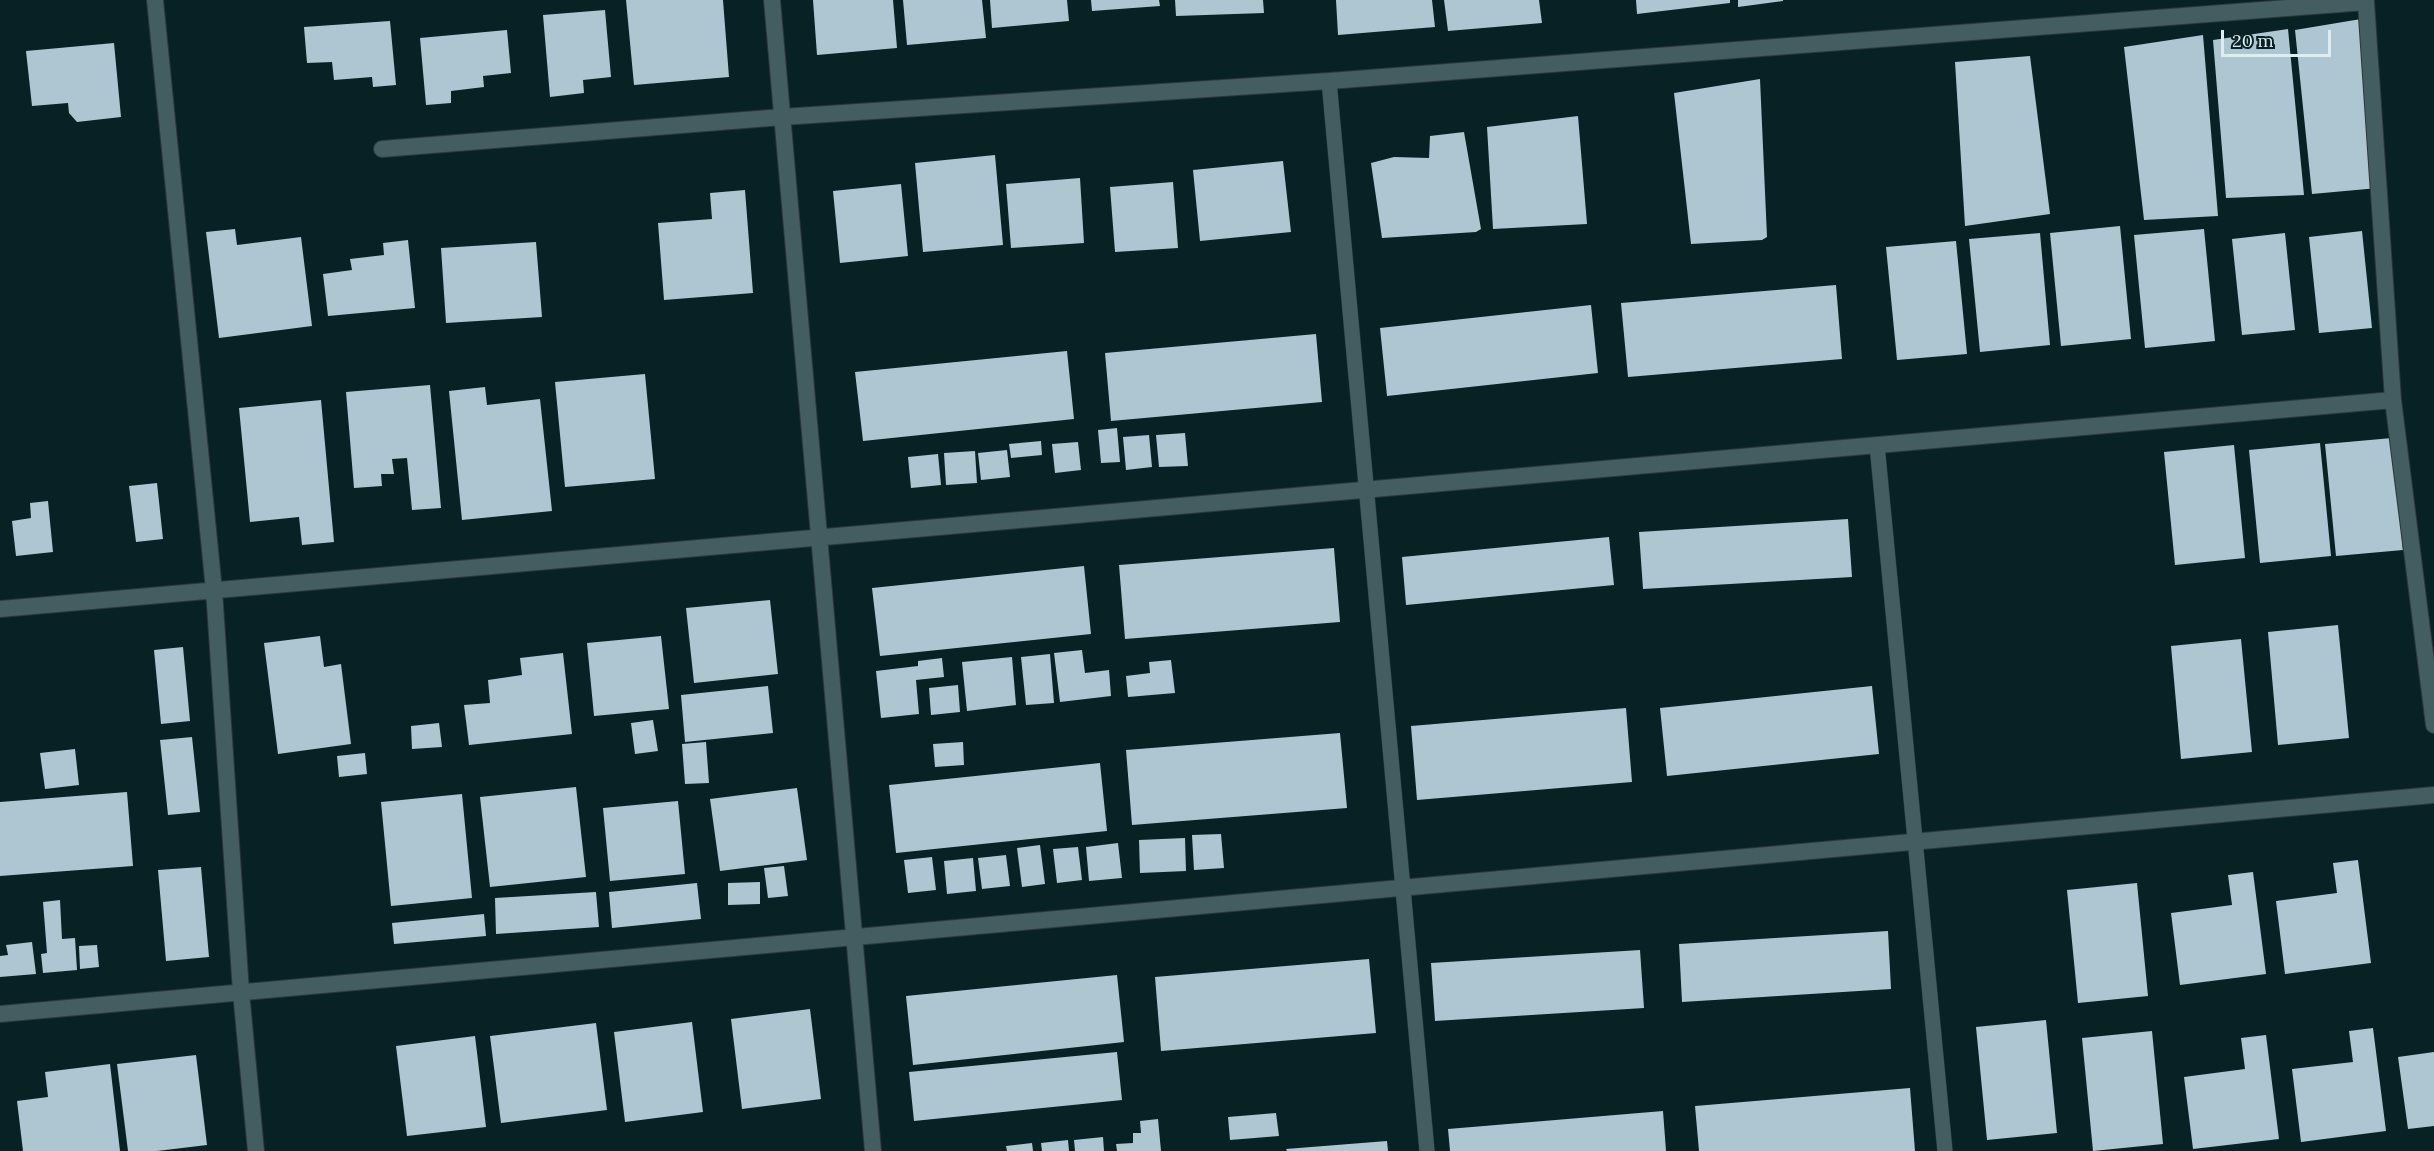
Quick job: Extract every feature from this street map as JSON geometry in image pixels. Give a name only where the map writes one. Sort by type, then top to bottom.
[{"type":"street","points":[[155,0],[214,590],[241,992],[256,1151]]},
{"type":"street","points":[[772,0],[873,1151]]},
{"type":"street","points":[[382,149],[783,117],[1329,81],[2366,2],[2393,400],[2434,725]]},
{"type":"street","points":[[0,609],[2393,400]]},
{"type":"street","points":[[0,1014],[2434,795]]},
{"type":"lane","points":[[1329,81],[1427,1151]]},
{"type":"lane","points":[[1877,445],[1945,1151]]},
{"type":"building","points":[[626,0],[723,0],[729,77],[634,85]]},
{"type":"building","points":[[813,0],[893,0],[897,48],[817,55]]},
{"type":"building","points":[[903,0],[982,0],[986,38],[907,45]]},
{"type":"building","points":[[990,0],[1067,0],[1069,21],[992,28]]},
{"type":"building","points":[[1091,0],[1159,0],[1160,6],[1092,11]]},
{"type":"building","points":[[1175,0],[1263,0],[1264,13],[1176,16]]},
{"type":"building","points":[[1336,0],[1432,0],[1435,27],[1338,35]]},
{"type":"building","points":[[1444,0],[1539,0],[1542,23],[1448,31]]},
{"type":"building","points":[[1636,0],[1730,0],[1730,3],[1637,14]]},
{"type":"building","points":[[1738,0],[1783,0],[1783,1],[1738,7]]},
{"type":"building","points":[[605,10],[611,77],[583,80],[584,93],[550,97],[543,15]]},
{"type":"building","points":[[2367,18],[2378,188],[2312,194],[2295,30]]},
{"type":"building","points":[[390,21],[396,85],[373,87],[372,77],[334,80],[332,62],[307,63],[304,27]]},
{"type":"building","points":[[2288,29],[2304,195],[2226,198],[2213,40]]},
{"type":"building","points":[[507,30],[511,73],[483,76],[484,87],[451,91],[451,103],[426,105],[420,38]]},
{"type":"building","points":[[2203,35],[2218,216],[2144,220],[2124,47]]},
{"type":"building","points":[[114,43],[121,117],[77,122],[69,113],[68,103],[32,106],[26,51]]},
{"type":"building","points":[[2030,56],[2050,214],[1965,226],[1955,62]]},
{"type":"building","points":[[1760,79],[1767,237],[1762,240],[1691,244],[1674,93]]},
{"type":"building","points":[[1578,116],[1587,224],[1493,229],[1487,127]]},
{"type":"building","points":[[1464,132],[1481,229],[1476,232],[1382,238],[1371,163],[1394,157],[1429,158],[1430,136]]},
{"type":"building","points":[[995,155],[1003,245],[923,252],[915,163]]},
{"type":"building","points":[[1283,161],[1291,232],[1200,241],[1193,170]]},
{"type":"building","points":[[1080,178],[1084,243],[1011,248],[1006,184]]},
{"type":"building","points":[[1173,182],[1178,248],[1115,252],[1110,187]]},
{"type":"building","points":[[901,184],[908,256],[840,263],[833,191]]},
{"type":"building","points":[[745,190],[753,293],[664,300],[658,223],[712,219],[710,193]]},
{"type":"building","points":[[2120,226],[2131,339],[2061,346],[2050,233]]},
{"type":"building","points":[[235,229],[237,245],[301,237],[312,326],[219,338],[206,232]]},
{"type":"building","points":[[2204,229],[2215,341],[2145,348],[2134,235]]},
{"type":"building","points":[[2362,231],[2372,328],[2319,333],[2309,237]]},
{"type":"building","points":[[2040,233],[2050,345],[1980,352],[1969,239]]},
{"type":"building","points":[[2285,233],[2295,330],[2242,335],[2232,239]]},
{"type":"building","points":[[408,240],[415,308],[328,316],[323,274],[352,270],[350,259],[384,255],[383,243]]},
{"type":"building","points":[[1956,241],[1967,354],[1897,360],[1886,247]]},
{"type":"building","points":[[536,242],[542,317],[446,323],[441,248]]},
{"type":"building","points":[[1836,285],[1842,359],[1628,377],[1621,303]]},
{"type":"building","points":[[1591,305],[1598,373],[1387,396],[1380,328]]},
{"type":"building","points":[[1316,334],[1322,402],[1111,421],[1105,353]]},
{"type":"building","points":[[1067,351],[1074,419],[863,441],[855,372]]},
{"type":"building","points":[[645,374],[655,479],[565,487],[555,382]]},
{"type":"building","points":[[430,385],[441,508],[412,510],[407,458],[392,459],[394,474],[381,474],[382,486],[354,488],[346,392]]},
{"type":"building","points":[[485,387],[487,405],[540,399],[552,511],[462,520],[449,391]]},
{"type":"building","points":[[321,400],[334,542],[302,545],[299,517],[250,522],[239,408]]},
{"type":"building","points":[[1117,428],[1120,462],[1101,463],[1098,430]]},
{"type":"building","points":[[1185,433],[1188,466],[1159,467],[1156,435]]},
{"type":"building","points":[[1149,435],[1152,467],[1126,470],[1123,437]]},
{"type":"building","points":[[2392,438],[2403,550],[2336,556],[2325,444]]},
{"type":"building","points":[[1041,441],[1042,455],[1011,458],[1009,444]]},
{"type":"building","points":[[1078,442],[1081,470],[1055,473],[1052,444]]},
{"type":"building","points":[[2320,443],[2331,556],[2260,563],[2249,450]]},
{"type":"building","points":[[2234,445],[2245,558],[2175,565],[2164,452]]},
{"type":"building","points":[[1007,450],[1010,477],[981,480],[978,453]]},
{"type":"building","points":[[975,451],[977,483],[946,485],[944,453]]},
{"type":"building","points":[[938,454],[941,485],[911,488],[908,457]]},
{"type":"building","points":[[157,483],[163,539],[136,542],[129,486]]},
{"type":"building","points":[[48,501],[53,552],[16,556],[12,521],[31,518],[30,503]]},
{"type":"building","points":[[1848,519],[1852,577],[1643,589],[1639,532]]},
{"type":"building","points":[[1609,537],[1614,585],[1406,605],[1402,557]]},
{"type":"building","points":[[1334,548],[1340,622],[1125,639],[1119,565]]},
{"type":"building","points":[[1084,566],[1091,634],[880,656],[872,588]]},
{"type":"building","points":[[770,600],[778,674],[694,683],[686,608]]},
{"type":"building","points":[[2338,625],[2349,738],[2278,745],[2268,632]]},
{"type":"building","points":[[320,636],[324,667],[341,664],[351,744],[278,754],[264,643]]},
{"type":"building","points":[[661,636],[669,709],[594,716],[587,643]]},
{"type":"building","points":[[2241,639],[2252,752],[2181,759],[2171,646]]},
{"type":"building","points":[[183,647],[190,721],[161,724],[154,650]]},
{"type":"building","points":[[1082,650],[1085,673],[1109,670],[1111,696],[1060,702],[1054,653]]},
{"type":"building","points":[[563,653],[572,734],[469,745],[464,705],[490,703],[488,680],[522,675],[520,658]]},
{"type":"building","points":[[1050,654],[1054,703],[1026,705],[1021,657]]},
{"type":"building","points":[[1012,657],[1016,705],[967,711],[962,662]]},
{"type":"building","points":[[942,658],[944,677],[916,680],[919,714],[881,718],[876,671],[918,666],[918,661]]},
{"type":"building","points":[[1171,660],[1175,693],[1128,697],[1126,676],[1150,673],[1149,662]]},
{"type":"building","points":[[958,685],[960,712],[931,715],[929,688]]},
{"type":"building","points":[[768,686],[773,733],[685,742],[681,695]]},
{"type":"building","points":[[1872,686],[1879,754],[1667,776],[1660,708]]},
{"type":"building","points":[[1626,708],[1632,782],[1417,800],[1411,726]]},
{"type":"building","points":[[653,720],[658,751],[635,754],[631,723]]},
{"type":"building","points":[[439,723],[442,747],[412,749],[411,726]]},
{"type":"building","points":[[1340,733],[1347,808],[1132,825],[1126,750]]},
{"type":"building","points":[[192,737],[200,812],[168,815],[160,740]]},
{"type":"building","points":[[706,742],[709,783],[685,784],[682,744]]},
{"type":"building","points":[[963,742],[964,765],[935,767],[933,744]]},
{"type":"building","points":[[75,749],[79,785],[45,789],[40,753]]},
{"type":"building","points":[[365,753],[367,774],[339,777],[337,756]]},
{"type":"building","points":[[1100,763],[1107,831],[896,853],[889,785]]},
{"type":"building","points":[[576,787],[586,877],[490,887],[480,797]]},
{"type":"building","points":[[797,788],[807,860],[720,871],[710,799]]},
{"type":"building","points":[[127,792],[133,866],[0,876],[0,802]]},
{"type":"building","points":[[462,794],[472,898],[391,906],[381,802]]},
{"type":"building","points":[[678,801],[685,874],[610,881],[603,808]]},
{"type":"building","points":[[1221,834],[1224,868],[1194,870],[1192,835]]},
{"type":"building","points":[[1185,838],[1186,871],[1140,873],[1139,840]]},
{"type":"building","points":[[1118,843],[1122,878],[1089,881],[1086,847]]},
{"type":"building","points":[[1040,845],[1045,884],[1022,887],[1017,848]]},
{"type":"building","points":[[1078,847],[1082,880],[1057,883],[1053,849]]},
{"type":"building","points":[[1006,855],[1010,886],[982,889],[978,858]]},
{"type":"building","points":[[932,857],[936,890],[908,893],[904,860]]},
{"type":"building","points":[[973,858],[976,891],[947,894],[944,861]]},
{"type":"building","points":[[2358,860],[2371,963],[2285,974],[2276,901],[2337,893],[2333,863]]},
{"type":"building","points":[[784,866],[788,896],[768,898],[764,868]]},
{"type":"building","points":[[201,867],[209,957],[166,961],[158,870]]},
{"type":"building","points":[[2253,872],[2266,974],[2180,985],[2171,913],[2232,905],[2228,875]]},
{"type":"building","points":[[760,882],[760,904],[728,905],[728,883]]},
{"type":"building","points":[[697,883],[701,919],[612,928],[609,892]]},
{"type":"building","points":[[2137,883],[2148,996],[2078,1003],[2067,890]]},
{"type":"building","points":[[596,892],[599,927],[496,934],[495,898]]},
{"type":"building","points":[[60,900],[62,939],[75,938],[77,970],[43,973],[41,954],[47,953],[43,902]]},
{"type":"building","points":[[484,914],[486,936],[394,944],[392,923]]},
{"type":"building","points":[[1888,931],[1891,989],[1682,1002],[1679,944]]},
{"type":"building","points":[[32,942],[36,974],[0,977],[0,956],[8,955],[6,945]]},
{"type":"building","points":[[97,945],[99,967],[80,969],[79,946]]},
{"type":"building","points":[[1640,950],[1644,1008],[1435,1021],[1431,963]]},
{"type":"building","points":[[1369,959],[1376,1033],[1161,1051],[1155,977]]},
{"type":"building","points":[[1117,975],[1124,1042],[913,1065],[906,996]]},
{"type":"building","points":[[810,1009],[821,1099],[742,1109],[731,1019]]},
{"type":"building","points":[[2046,1020],[2057,1133],[1987,1140],[1976,1027]]},
{"type":"building","points":[[692,1022],[703,1112],[625,1122],[614,1032]]},
{"type":"building","points":[[596,1023],[607,1110],[501,1123],[490,1036]]},
{"type":"building","points":[[2373,1028],[2386,1131],[2301,1142],[2292,1069],[2353,1062],[2349,1031]]},
{"type":"building","points":[[2152,1031],[2163,1144],[2093,1151],[2082,1038]]},
{"type":"building","points":[[2266,1035],[2279,1139],[2193,1149],[2184,1077],[2245,1069],[2241,1038]]},
{"type":"building","points":[[475,1036],[486,1127],[407,1136],[396,1046]]},
{"type":"building","points":[[1117,1052],[1122,1100],[914,1121],[909,1072]]},
{"type":"building","points":[[2434,1052],[2434,1126],[2408,1129],[2398,1057]]},
{"type":"building","points":[[196,1055],[207,1145],[157,1151],[128,1151],[117,1064]]},
{"type":"building","points":[[110,1064],[120,1151],[23,1151],[17,1101],[48,1097],[45,1072]]},
{"type":"building","points":[[1910,1088],[1915,1151],[1699,1151],[1695,1106]]},
{"type":"building","points":[[1663,1111],[1666,1151],[1450,1151],[1448,1129]]},
{"type":"building","points":[[1276,1113],[1279,1136],[1230,1140],[1228,1117]]},
{"type":"building","points":[[1158,1119],[1161,1151],[1117,1151],[1116,1144],[1133,1143],[1133,1133],[1141,1133],[1140,1121]]},
{"type":"building","points":[[1103,1137],[1104,1151],[1075,1151],[1074,1140]]},
{"type":"building","points":[[1068,1140],[1069,1151],[1042,1151],[1041,1143]]},
{"type":"building","points":[[1387,1141],[1388,1151],[1287,1151],[1286,1149]]},
{"type":"building","points":[[1032,1143],[1033,1151],[1007,1151],[1006,1146]]}]
